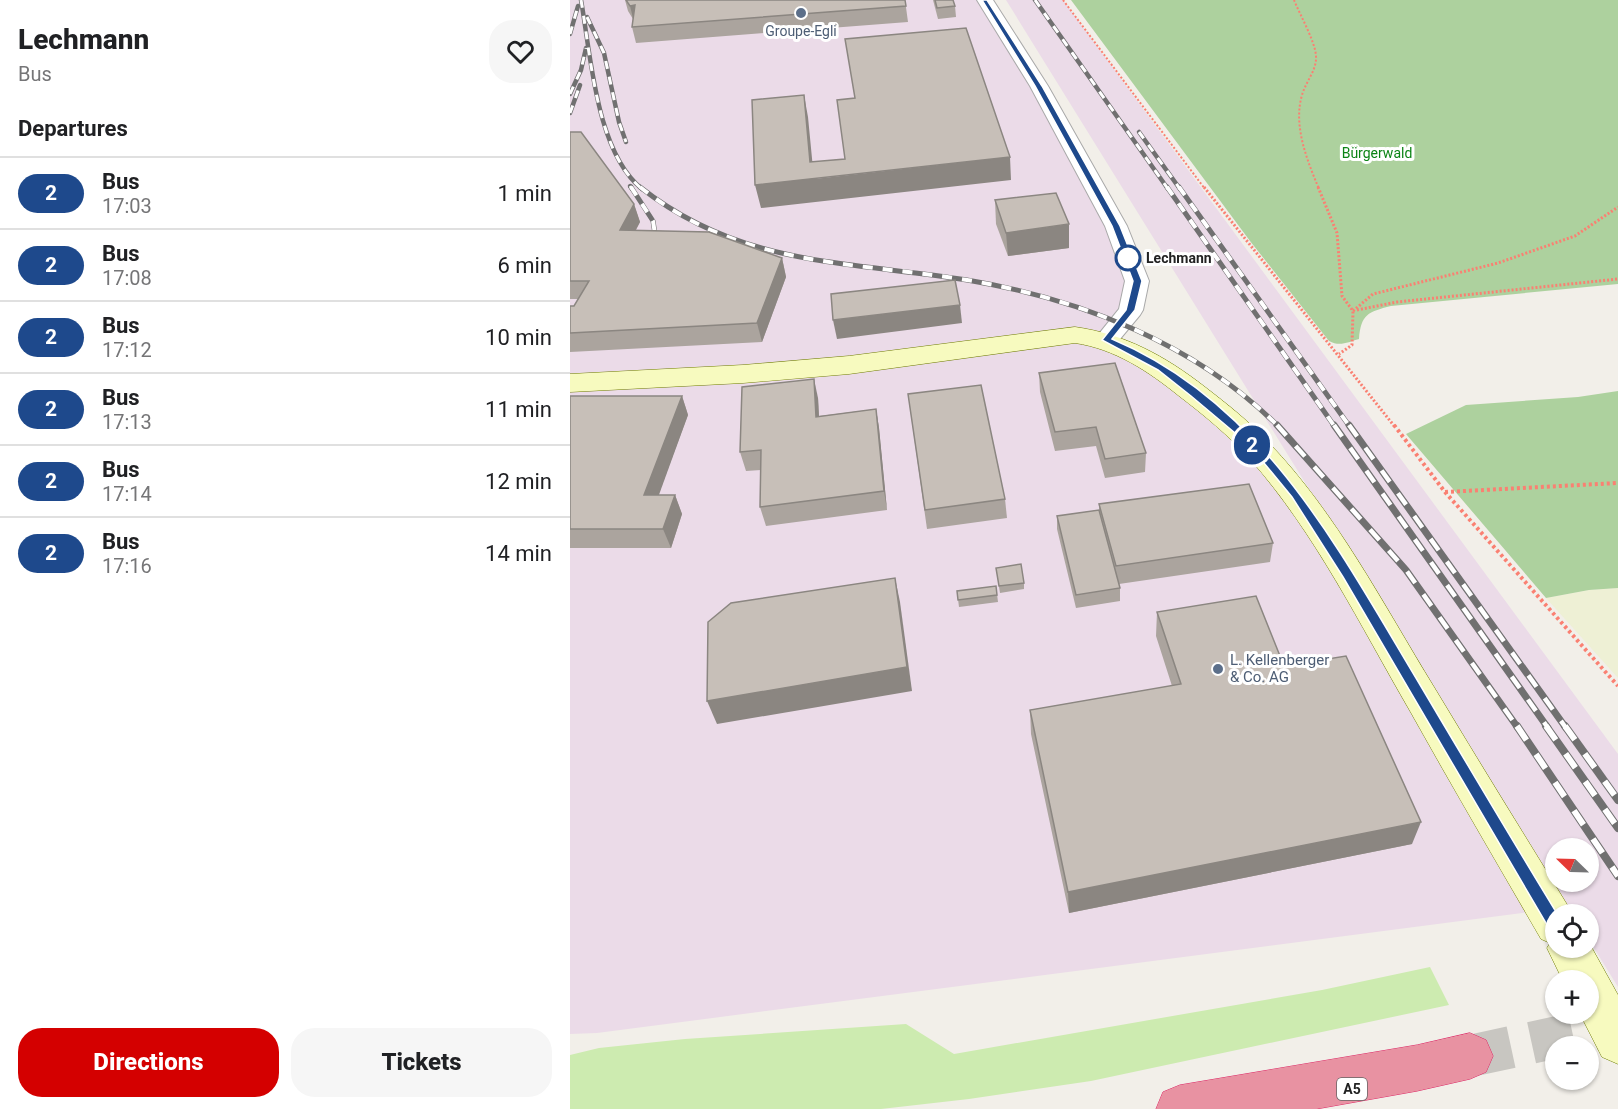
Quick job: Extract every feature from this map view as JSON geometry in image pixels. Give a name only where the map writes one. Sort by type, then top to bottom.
[{"type":"highway","name":"A5","points":[[1287,1109],[1417,1068],[1470,1056]]},
{"type":"highway","points":[[1180,1109],[1417,1068]]},
{"type":"main road","points":[[570,383],[743,374],[849,365],[1076,335],[1106,340],[1133,351],[1161,368],[1194,393],[1246,438],[1296,495],[1347,574],[1545,907]]},
{"type":"main road","points":[[1599,1004],[1618,1041]]},
{"type":"street","points":[[985,0],[1039,86],[1116,226],[1137,281],[1131,310],[1106,340]]},
{"type":"path","points":[[1064,0],[1244,240],[1323,339],[1339,354],[1445,492],[1618,686]]},
{"type":"path","points":[[1294,0],[1316,54],[1316,66],[1302,94],[1299,112],[1301,137],[1311,169],[1337,233],[1342,296],[1353,311],[1352,345],[1339,354]]},
{"type":"path","points":[[1353,311],[1373,294],[1498,263],[1575,236],[1618,207]]},
{"type":"path","points":[[1353,311],[1397,302],[1618,279]]},
{"type":"path","points":[[1445,492],[1618,483]]},
{"type":"shaded area","points":[[570,0],[985,0],[1137,281],[1107,339],[1268,460],[1545,910],[597,1033],[570,1034]]},
{"type":"shaded area","points":[[1006,0],[1063,0],[1618,754],[1618,987],[1599,956],[1599,904],[1566,904],[1559,892],[1599,892],[1599,838],[1545,838],[1545,870]]},
{"type":"green space","name":"Bürgerwald","points":[[1071,0],[1618,0],[1618,284],[1391,306],[1367,315],[1362,324],[1359,339],[1340,344],[1329,341],[1250,241]]},
{"type":"green space","points":[[1618,391],[1618,588],[1589,590],[1546,598],[1406,434],[1466,405],[1578,397]]},
{"type":"green space","points":[[1618,588],[1618,678],[1546,598],[1589,590]]},
{"type":"green space","points":[[1430,967],[1449,1005],[1091,1081],[881,1109],[570,1109],[570,1055],[599,1048],[685,1039],[906,1024],[954,1054],[1322,990]]},
{"type":"building","points":[[626,0],[905,0],[906,6],[632,27],[635,5],[630,6]]},
{"type":"building","points":[[935,0],[953,0],[955,6],[937,8]]},
{"type":"building","points":[[966,28],[1010,157],[755,185],[752,100],[804,95],[810,162],[845,159],[837,100],[855,98],[845,39]]},
{"type":"building","points":[[570,132],[581,132],[634,204],[620,230],[709,232],[782,258],[757,323],[570,333],[570,306],[574,306],[589,281],[570,281]]},
{"type":"building","points":[[1056,193],[1069,224],[1006,233],[995,200]]},
{"type":"building","points":[[955,280],[960,305],[833,320],[831,294]]},
{"type":"building","points":[[1115,363],[1146,453],[1105,459],[1096,427],[1055,432],[1039,373]]},
{"type":"building","points":[[814,379],[816,417],[876,409],[884,491],[760,507],[761,450],[740,452],[742,387]]},
{"type":"building","points":[[981,385],[1005,499],[925,510],[908,394]]},
{"type":"building","points":[[570,396],[682,396],[644,495],[675,495],[663,529],[570,529]]},
{"type":"building","points":[[1249,484],[1273,543],[1116,566],[1099,504]]},
{"type":"building","points":[[1099,510],[1120,588],[1076,595],[1057,516]]},
{"type":"building","points":[[1021,564],[1024,583],[999,586],[996,568]]},
{"type":"building","points":[[895,578],[907,667],[707,701],[708,622],[731,603]]},
{"type":"building","points":[[996,586],[997,595],[958,600],[957,591]]},
{"type":"building","points":[[1256,596],[1284,666],[1346,656],[1421,822],[1068,892],[1030,710],[1181,684],[1157,612]]},
{"type":"tunnel","points":[[1470,1056],[1618,1024]]},
{"type":"railway","points":[[581,0],[598,102],[605,128],[614,152],[627,173],[640,187]]},
{"type":"railway","points":[[1035,0],[1168,189]]},
{"type":"railway","points":[[570,34],[578,6]]},
{"type":"railway","points":[[587,17],[604,53],[619,122],[626,142]]},
{"type":"railway","points":[[570,94],[581,70],[586,48]]},
{"type":"railway","points":[[570,113],[580,85]]},
{"type":"railway","points":[[1139,132],[1180,189]]},
{"type":"railway","points":[[631,187],[653,221],[657,247]]},
{"type":"railway","points":[[640,187],[678,213],[717,233],[756,247],[838,263],[1010,288],[1094,313],[1174,349],[1211,372],[1278,426]]},
{"type":"railway","points":[[1167,187],[1335,427]]},
{"type":"railway","points":[[1179,187],[1350,427]]},
{"type":"railway","points":[[1334,425],[1548,728]]},
{"type":"railway","points":[[1349,425],[1566,728]]},
{"type":"railway","points":[[1278,426],[1406,570],[1518,728]]},
{"type":"railway","points":[[1517,726],[1618,876]]},
{"type":"railway","points":[[1546,726],[1618,828]]},
{"type":"railway","points":[[1565,726],[1618,800]]},
{"type":"bus line","name":"2","points":[[985,0],[1039,86],[1120,233],[1137,281],[1131,310],[1106,340],[1133,351],[1161,368],[1194,393],[1239,430],[1268,460],[1296,495],[1347,574],[1545,906]]},
{"type":"place","name":"Groupe-Egli","points":[[801,13]]},
{"type":"place","name":"Lechmann","points":[[1128,258]]},
{"type":"place","name":"L. Kellenberger & Co. AG","points":[[1218,669]]}]
